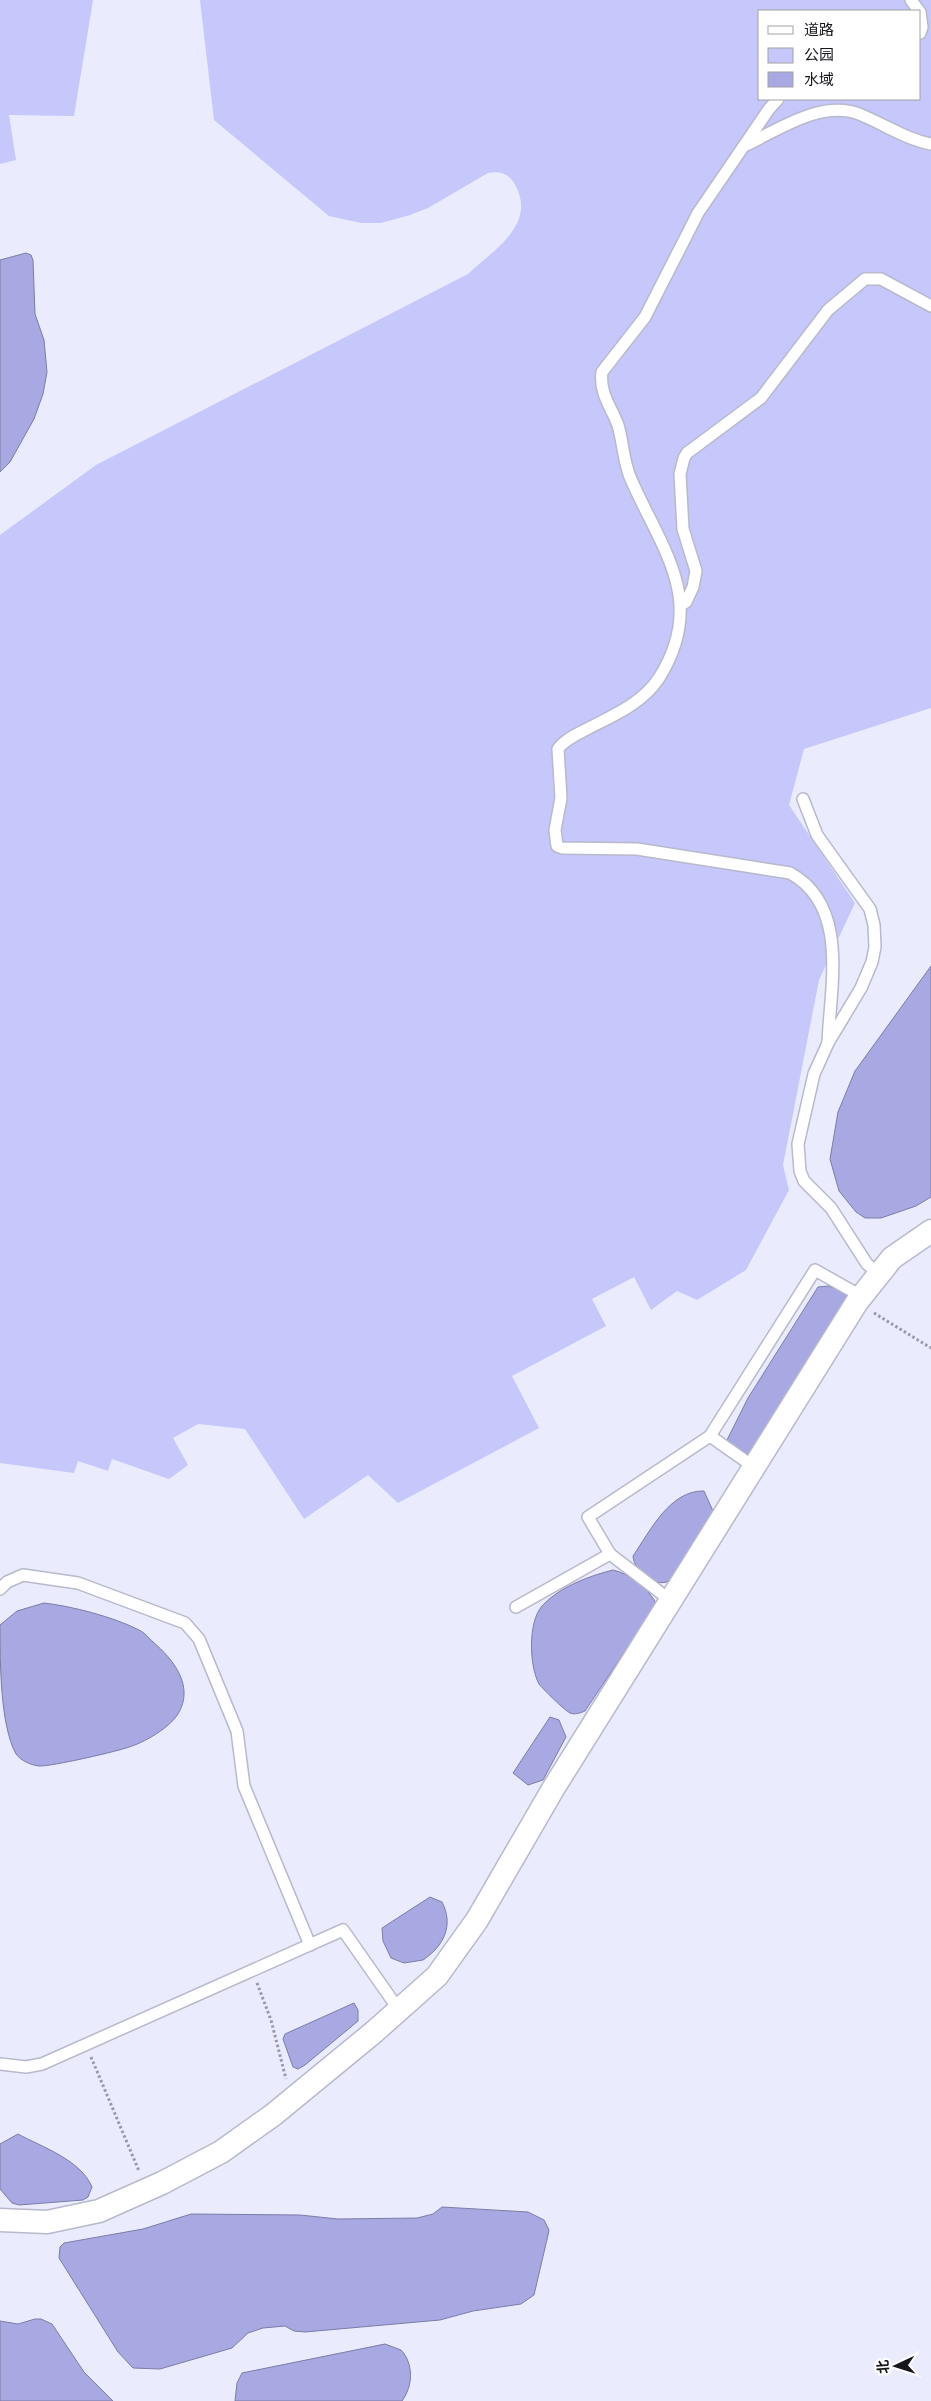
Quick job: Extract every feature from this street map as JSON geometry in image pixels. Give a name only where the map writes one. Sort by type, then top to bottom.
[{"type":"street","points":[[0,2220],[47,2222],[78,2217],[98,2211],[147,2190],[220,2152],[292,2099],[399,2010],[444,1968],[476,1920],[553,1789],[670,1600],[859,1299],[878,1273],[892,1258],[931,1231]]},
{"type":"lane","points":[[777,100],[698,213],[645,317],[602,372],[604,393],[618,428],[621,449],[630,475],[676,576],[681,605],[678,632],[669,658],[649,691],[627,708],[570,738],[558,749],[561,798],[555,830],[557,846],[562,848],[637,849],[790,873],[800,878],[821,903],[832,945],[832,999],[828,1043]]},
{"type":"lane","points":[[746,145],[802,118],[823,111],[837,110],[858,114],[917,141],[931,144]]},
{"type":"lane","points":[[681,605],[686,602],[694,587],[696,571],[684,529],[680,474],[687,454],[761,398],[828,310],[865,278],[881,279],[931,306]]},
{"type":"lane","points":[[803,799],[817,835],[870,909],[874,925],[875,946],[872,962],[861,988],[828,1043],[814,1074],[798,1144],[800,1171],[804,1181],[831,1208],[867,1264],[878,1273]]},
{"type":"lane","points":[[670,1600],[610,1554],[588,1517],[710,1436],[815,1270],[859,1299]]},
{"type":"lane","points":[[710,1436],[754,1467]]},
{"type":"lane","points":[[516,1607],[610,1554]]},
{"type":"lane","points":[[0,1589],[7,1582],[23,1575],[78,1583],[185,1623],[199,1639],[230,1710],[240,1741],[244,1786],[310,1945]]},
{"type":"lane","points":[[0,2064],[15,2067],[34,2066],[343,1930],[399,2010]]},
{"type":"path","points":[[859,1299],[931,1348]]},
{"type":"path","points":[[252,1971],[271,2020],[292,2099]]},
{"type":"path","points":[[85,2045],[147,2190]]},
{"type":"green space","points":[[0,0],[93,0],[74,116],[9,115],[16,160],[0,164]]},
{"type":"green space","points":[[200,0],[931,0],[931,708],[804,749],[789,805],[855,903],[819,980],[783,1165],[789,1190],[746,1270],[697,1300],[677,1291],[651,1310],[634,1277],[592,1299],[606,1326],[512,1376],[539,1428],[398,1503],[368,1475],[304,1519],[245,1429],[198,1424],[173,1438],[188,1465],[169,1479],[112,1459],[108,1471],[78,1461],[74,1473],[0,1463],[0,535],[96,465],[468,274],[500,246],[517,224],[521,211],[520,198],[514,183],[503,174],[492,172],[428,208],[381,223],[361,223],[329,216],[214,120]]},
{"type":"water","points":[[26,253],[31,255],[33,260],[35,314],[44,340],[47,372],[43,394],[34,419],[10,462],[0,472],[0,260]]},
{"type":"water","points":[[931,966],[931,1197],[916,1206],[881,1218],[865,1218],[856,1212],[839,1191],[830,1159],[838,1112],[855,1071]]},
{"type":"water","points":[[829,1286],[844,1292],[848,1296],[749,1455],[733,1449],[727,1440],[748,1398],[818,1287]]},
{"type":"water","points":[[704,1491],[713,1511],[669,1581],[663,1583],[646,1577],[637,1567],[633,1556],[646,1535],[662,1514],[681,1497],[692,1492]]},
{"type":"water","points":[[613,1570],[638,1582],[656,1603],[585,1711],[572,1714],[539,1684],[533,1666],[532,1655],[534,1622],[542,1606],[557,1593],[584,1579]]},
{"type":"water","points":[[44,1603],[79,1609],[129,1625],[145,1634],[168,1656],[183,1683],[183,1704],[174,1719],[164,1729],[138,1744],[100,1755],[45,1766],[33,1765],[21,1759],[16,1754],[11,1742],[4,1710],[0,1625],[17,1611]]},
{"type":"water","points":[[550,1717],[559,1720],[566,1737],[543,1780],[528,1785],[513,1773]]},
{"type":"water","points":[[430,1897],[442,1902],[447,1919],[447,1927],[441,1942],[423,1960],[404,1963],[391,1958],[383,1941],[382,1928]]},
{"type":"water","points":[[354,2003],[358,2010],[358,2021],[305,2065],[298,2069],[293,2067],[283,2039],[285,2034]]},
{"type":"water","points":[[18,2134],[60,2155],[79,2169],[92,2187],[88,2197],[83,2200],[19,2205],[12,2203],[0,2189],[0,2144]]},
{"type":"water","points":[[442,2207],[528,2212],[544,2220],[549,2230],[534,2295],[521,2304],[473,2311],[440,2320],[305,2332],[294,2331],[285,2326],[263,2328],[248,2333],[232,2348],[160,2369],[133,2368],[118,2352],[59,2258],[60,2247],[64,2243],[143,2229],[191,2214],[300,2215],[338,2219],[417,2218],[433,2214]]},
{"type":"water","points":[[41,2319],[52,2324],[84,2372],[113,2401],[0,2401],[0,2321],[18,2324]]},
{"type":"water","points":[[385,2344],[401,2350],[410,2368],[410,2382],[402,2401],[235,2401],[237,2383],[242,2373]]}]
